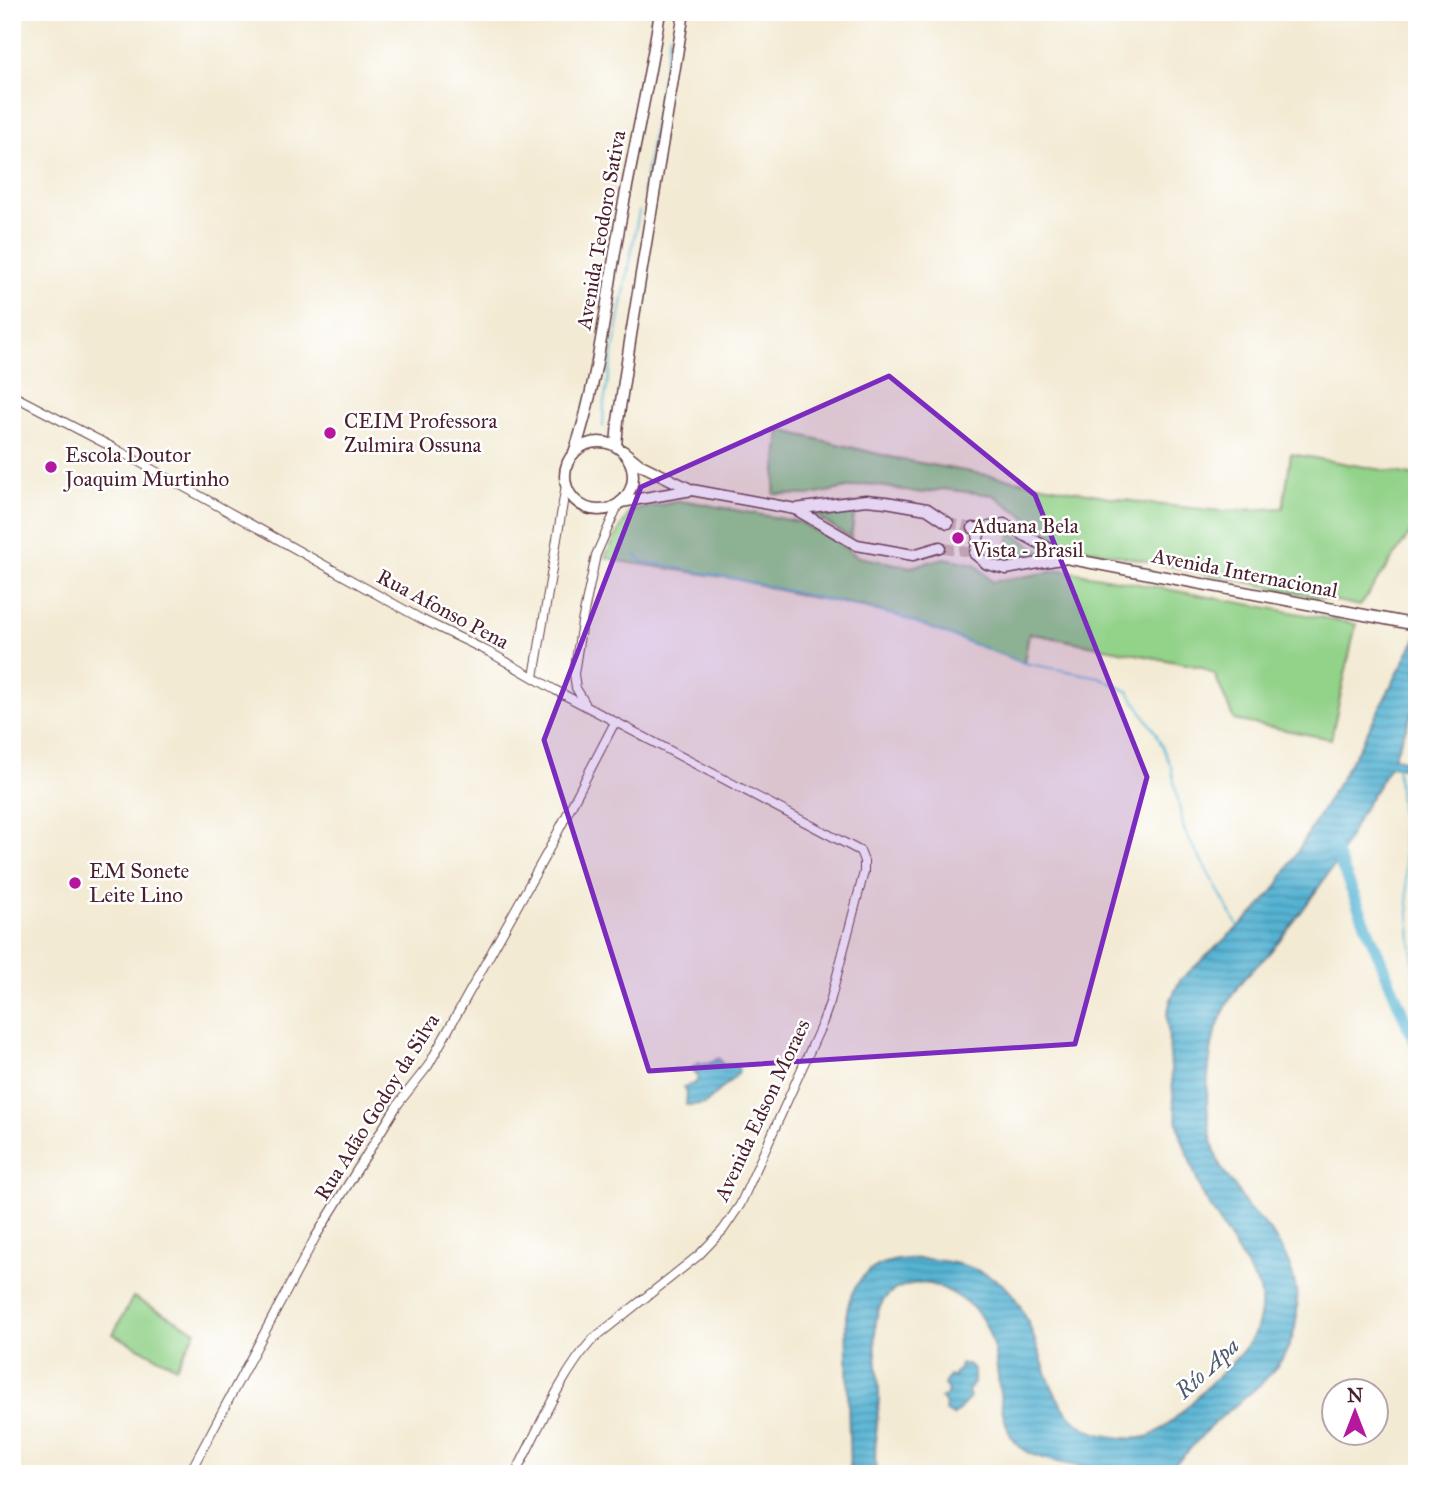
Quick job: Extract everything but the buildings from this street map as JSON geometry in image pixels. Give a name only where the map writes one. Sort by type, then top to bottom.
[{"type":"main road","name":"Avenida Teodoro Sativa","points":[[574,453],[586,418],[660,12]]},
{"type":"main road","points":[[620,503],[627,495],[633,477],[629,459],[620,449],[620,409],[684,12]]},
{"type":"main road","points":[[692,490],[620,503],[601,510],[592,509],[576,500],[566,485],[566,468],[574,453],[581,447],[598,442],[620,449],[639,464],[692,490],[795,509],[866,499],[919,506],[947,523],[942,547],[913,555],[857,545],[795,509]]},
{"type":"main road","name":"Avenida Internacional","points":[[1066,558],[1006,569],[987,564],[972,553],[976,528],[1004,524],[1066,558],[1417,625]]},
{"type":"street","name":"Rua Afonso Pena","points":[[12,396],[112,447],[423,621],[491,653],[615,722],[860,851]]},
{"type":"street","points":[[534,677],[566,485]]},
{"type":"street","points":[[586,706],[576,688],[576,660],[596,555],[620,503]]},
{"type":"street","name":"Rua Adão Godoy da Silva","points":[[189,1474],[316,1236],[398,1104],[428,1066],[548,851],[615,722]]},
{"type":"street","name":"Avenida Edson Moraes","points":[[515,1474],[561,1385],[593,1339],[699,1255],[723,1230],[740,1205],[798,1081],[830,1002],[864,872],[860,851]]},
{"type":"highlighted area","points":[[889,376],[1035,495],[1147,777],[1075,1044],[649,1071],[544,740],[641,487]]},
{"type":"green space","points":[[780,430],[903,460],[1143,503],[1220,511],[1283,508],[1291,454],[1417,476],[1417,523],[1360,606],[1079,547],[1061,541],[993,495],[943,489],[922,493],[867,484],[811,495],[774,494]]},
{"type":"green space","points":[[676,502],[692,502],[799,522],[836,541],[858,557],[911,567],[945,558],[975,564],[992,582],[1062,570],[1356,624],[1331,739],[1234,720],[1215,675],[1201,667],[1029,633],[1024,663],[898,616],[857,605],[803,596],[736,579],[605,557],[630,511]]},
{"type":"green space","points":[[858,503],[851,538],[811,513]]},
{"type":"green space","points":[[1008,531],[1049,556],[1003,565],[1010,536]]},
{"type":"green space","points":[[133,1297],[196,1331],[176,1367],[113,1334]]},
{"type":"water","points":[[1417,636],[1417,702],[1394,757],[1417,764],[1417,770],[1390,766],[1360,815],[1338,859],[1319,887],[1271,951],[1235,991],[1221,1019],[1212,1046],[1207,1106],[1215,1151],[1221,1168],[1246,1204],[1275,1238],[1293,1276],[1297,1318],[1289,1346],[1282,1359],[1262,1382],[1205,1432],[1184,1456],[1164,1471],[1147,1475],[1131,1474],[1069,1464],[1025,1451],[1011,1436],[1005,1422],[989,1332],[978,1313],[959,1297],[944,1289],[926,1283],[908,1285],[888,1295],[880,1306],[876,1319],[879,1396],[875,1444],[876,1474],[850,1474],[847,1309],[859,1281],[871,1270],[893,1261],[929,1259],[949,1262],[986,1274],[1001,1283],[1012,1294],[1023,1312],[1048,1378],[1070,1416],[1087,1429],[1109,1436],[1141,1438],[1162,1429],[1232,1362],[1249,1342],[1260,1319],[1260,1289],[1202,1193],[1181,1136],[1174,1105],[1167,1015],[1180,980],[1257,910],[1276,888],[1360,746]]},
{"type":"water","points":[[719,1058],[723,1065],[738,1067],[739,1073],[705,1104],[686,1105],[687,1093],[684,1087],[696,1083],[698,1077],[692,1068],[699,1063],[708,1064]]},
{"type":"water","points":[[961,1364],[968,1364],[974,1370],[974,1383],[968,1391],[970,1398],[953,1416],[945,1411],[946,1404],[940,1398],[946,1396],[948,1390],[944,1385],[949,1376],[954,1378]]},
{"type":"waterway","points":[[643,192],[670,34]]},
{"type":"waterway","points":[[603,427],[604,403],[639,211]]},
{"type":"waterway","points":[[636,555],[641,561],[736,579],[898,616],[1024,663],[1099,677],[1129,692],[1156,733],[1171,766],[1184,830],[1238,926]]},
{"type":"waterway","points":[[1397,765],[1417,1012]]},
{"type":"waterway","name":"Río Apa","points":[[1333,845],[1417,1048]]},
{"type":"tunnel","points":[[948,523],[973,528]]},
{"type":"tunnel","points":[[944,548],[969,552]]},
{"type":"place","name":"CEIM Professora Zulmira Ossuna","points":[[330,433]]},
{"type":"place","name":"Escola Doutor Joaquim Murtinho","points":[[51,467]]},
{"type":"place","name":"Aduana Bela Vista - Brasil","points":[[958,538]]},
{"type":"place","name":"EM Sonete Leite Lino","points":[[75,883]]}]
